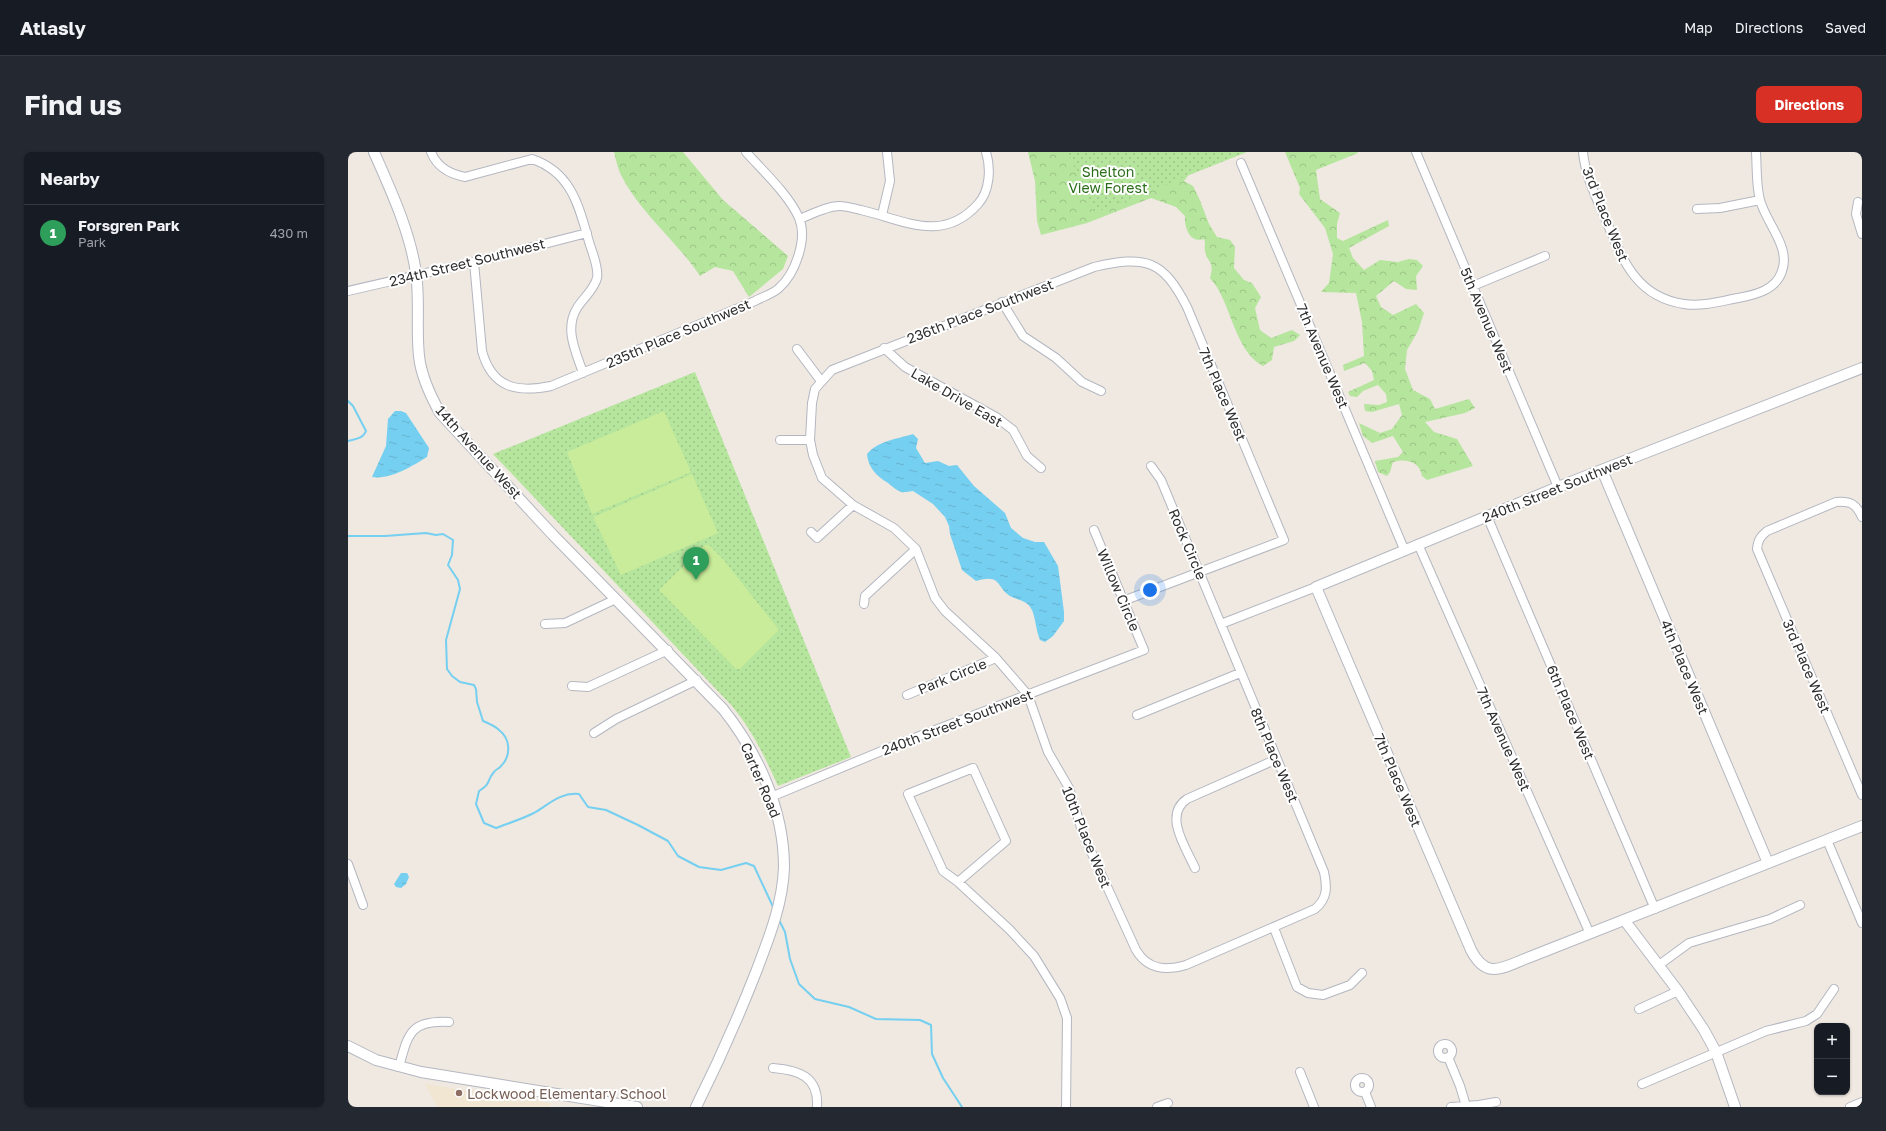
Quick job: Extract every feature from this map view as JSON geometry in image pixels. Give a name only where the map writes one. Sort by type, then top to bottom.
[{"type":"street","name":"14th Avenue West","points":[[374,152],[403,221],[412,254],[416,274],[419,356],[429,394],[440,413],[554,534]]},
{"type":"street","points":[[431,152],[442,168],[454,175],[465,177],[531,156],[557,172],[570,187],[580,209],[594,259],[597,277],[589,293],[576,309],[572,324],[571,340],[583,373]]},
{"type":"street","points":[[746,152],[784,195],[800,219],[820,210],[840,206],[882,215],[907,225],[930,227],[950,224],[966,217],[980,202],[987,187],[990,165],[986,152]]},
{"type":"street","points":[[882,215],[890,181],[886,152]]},
{"type":"street","name":"5th Avenue West","points":[[1416,152],[1558,487]]},
{"type":"street","points":[[1697,209],[1720,208],[1760,200],[1756,152]]},
{"type":"street","name":"3rd Place West","points":[[1583,155],[1587,174],[1624,261],[1635,278],[1649,291],[1667,300],[1685,305],[1712,303],[1753,296],[1774,284],[1783,270],[1783,252],[1760,200]]},
{"type":"street","name":"7th Avenue West","points":[[1241,163],[1404,549]]},
{"type":"street","points":[[1858,202],[1856,214],[1862,234]]},
{"type":"street","name":"235th Place Southwest","points":[[474,262],[482,352],[485,364],[494,376],[504,384],[532,390],[551,386],[583,373],[755,301],[778,289],[788,278],[799,256],[801,237],[800,219]]},
{"type":"street","name":"234th Street Southwest","points":[[348,291],[416,274],[474,262],[587,233]]},
{"type":"street","points":[[1472,286],[1545,256]]},
{"type":"street","name":"236th Place Southwest","points":[[821,380],[832,370],[884,348],[1094,267],[1114,262],[1145,262]]},
{"type":"street","name":"7th Place West","points":[[1145,262],[1158,268],[1168,276],[1177,288],[1187,307],[1284,540],[1199,572]]},
{"type":"street","points":[[1002,302],[1023,336],[1056,358],[1082,382],[1101,391]]},
{"type":"street","name":"Lake Drive East","points":[[884,348],[905,367],[996,417],[1013,430],[1027,456],[1041,468]]},
{"type":"street","points":[[797,349],[821,380],[815,389],[812,403],[810,440],[813,455],[822,478],[853,505],[894,528],[916,549],[935,598],[945,611],[996,658],[1028,695]]},
{"type":"street","name":"240th Street Southwest","points":[[1221,624],[1558,487],[1862,368]]},
{"type":"street","points":[[780,440],[810,440]]},
{"type":"street","name":"Rock Circle","points":[[1151,466],[1161,480],[1221,624]]},
{"type":"street","name":"4th Place West","points":[[1602,470],[1768,863]]},
{"type":"street","name":"3rd Place West","points":[[1862,517],[1858,508],[1854,504],[1848,502],[1836,502],[1767,531],[1760,537],[1758,542],[1758,549],[1862,794]]},
{"type":"street","points":[[811,532],[817,538],[853,505]]},
{"type":"street","name":"6th Place West","points":[[1487,516],[1654,909]]},
{"type":"street","name":"Willow Circle","points":[[1094,530],[1144,650]]},
{"type":"street","name":"Carter Road","points":[[554,534],[697,680],[738,728],[756,760],[771,797],[782,837],[784,868],[781,896],[770,936],[745,1001],[696,1107]]},
{"type":"street","name":"7th Avenue West","points":[[1418,544],[1590,934]]},
{"type":"street","points":[[864,604],[865,596],[916,549]]},
{"type":"street","points":[[1123,601],[1199,572]]},
{"type":"street","name":"7th Place West","points":[[1316,586],[1476,960],[1488,969],[1492,970],[1507,966],[1590,934]]},
{"type":"street","points":[[545,624],[564,623],[616,599]]},
{"type":"street","name":"8th Place West","points":[[1221,624],[1240,673],[1324,872],[1327,887],[1322,903],[1315,909],[1274,928]]},
{"type":"street","points":[[572,686],[588,687],[668,650]]},
{"type":"street","name":"240th Street Southwest","points":[[771,797],[896,745],[1144,650]]},
{"type":"street","name":"Park Circle","points":[[907,694],[996,658]]},
{"type":"street","points":[[1136,715],[1240,673]]},
{"type":"street","points":[[594,733],[616,719],[697,680]]},
{"type":"street","name":"10th Place West","points":[[1028,695],[1048,752],[1069,788],[1083,834],[1136,950],[1147,964],[1160,968],[1173,968],[1186,965],[1274,928]]},
{"type":"street","points":[[1195,868],[1176,825],[1176,814],[1179,804],[1187,799],[1277,759]]},
{"type":"street","points":[[958,882],[1006,841],[973,768],[908,794],[943,871],[958,882],[1009,929],[1028,949],[1060,998],[1067,1018],[1066,1107]]},
{"type":"street","points":[[1590,934],[1862,826]]},
{"type":"street","points":[[1826,840],[1862,923]]},
{"type":"street","points":[[348,864],[349,873],[363,905]]},
{"type":"street","points":[[1659,965],[1689,943],[1770,919],[1800,905]]},
{"type":"street","points":[[1625,921],[1678,991],[1704,1030],[1716,1052],[1735,1107]]},
{"type":"street","points":[[1274,928],[1297,987],[1308,993],[1323,995],[1350,985],[1362,973]]},
{"type":"street","points":[[1642,1084],[1766,1031],[1806,1021],[1817,1014],[1834,989]]},
{"type":"street","points":[[1639,1009],[1678,991]]},
{"type":"street","points":[[399,1067],[408,1036],[414,1030],[420,1025],[427,1023],[449,1022]]},
{"type":"street","points":[[348,1046],[376,1060],[399,1067],[637,1107]]},
{"type":"street","points":[[1448,1058],[1460,1086],[1463,1106]]},
{"type":"street","points":[[773,1068],[793,1070],[803,1075],[815,1088],[818,1096],[817,1107]]},
{"type":"street","points":[[1300,1072],[1314,1107]]},
{"type":"street","points":[[1365,1092],[1371,1107]]},
{"type":"street","points":[[1157,1107],[1168,1102]]},
{"type":"street","points":[[1451,1107],[1479,1106],[1496,1102]]},
{"type":"street","points":[[1850,1107],[1862,1102]]},
{"type":"shaded area","name":"Lockwood Elementary School","points":[[425,1084],[550,1103],[550,1107],[437,1107]]},
{"type":"green space","points":[[614,152],[683,152],[723,200],[788,256],[783,269],[749,297],[733,271],[715,267],[700,276],[637,200],[620,173]]},
{"type":"green space","points":[[1028,152],[1224,152],[1197,164],[1184,181],[1193,186],[1209,224],[1217,237],[1230,240],[1235,247],[1234,268],[1244,280],[1252,283],[1261,297],[1255,308],[1260,330],[1271,338],[1292,330],[1300,335],[1294,341],[1274,347],[1272,360],[1263,366],[1254,360],[1247,352],[1236,332],[1224,300],[1210,278],[1212,268],[1206,255],[1204,239],[1199,240],[1191,237],[1185,225],[1185,216],[1176,207],[1151,198],[1087,223],[1041,235],[1037,221],[1035,181]]},
{"type":"green space","name":"Shelton View Forest","points":[[1068,152],[1247,152],[1094,213]]},
{"type":"green space","points":[[1285,152],[1358,153],[1316,170],[1320,199],[1340,213],[1337,224],[1337,238],[1343,241],[1388,220],[1389,226],[1349,248],[1353,258],[1364,270],[1380,260],[1398,262],[1409,259],[1417,260],[1423,266],[1416,276],[1417,290],[1406,289],[1394,281],[1376,296],[1381,307],[1393,315],[1416,304],[1424,313],[1418,331],[1407,350],[1405,369],[1413,390],[1430,399],[1435,409],[1469,399],[1475,408],[1465,413],[1425,422],[1434,432],[1457,439],[1473,466],[1427,480],[1422,476],[1421,471],[1415,464],[1402,460],[1393,462],[1387,476],[1378,472],[1375,461],[1398,457],[1403,452],[1393,436],[1372,443],[1363,436],[1359,423],[1380,433],[1392,429],[1402,415],[1399,404],[1372,412],[1365,411],[1364,404],[1379,405],[1387,402],[1386,394],[1378,385],[1363,391],[1357,397],[1350,396],[1348,392],[1374,380],[1372,371],[1365,363],[1344,371],[1343,365],[1364,356],[1362,322],[1356,293],[1321,292],[1329,283],[1333,254],[1325,228],[1299,194],[1300,188]]},
{"type":"green space","points":[[695,372],[851,757],[778,786],[758,744],[732,706],[493,454]]},
{"type":"green space","points":[[664,411],[691,472],[592,514],[567,452]]},
{"type":"green space","points":[[692,474],[718,533],[621,575],[593,517]]},
{"type":"green space","points":[[705,545],[709,545],[723,559],[779,630],[740,669],[736,669],[659,590]]},
{"type":"water","points":[[395,411],[406,413],[429,448],[427,457],[394,474],[372,477],[386,446],[388,419]]},
{"type":"water","points":[[913,434],[918,439],[916,448],[925,463],[938,461],[949,466],[957,465],[974,486],[1005,513],[1011,528],[1023,538],[1035,542],[1044,542],[1058,566],[1064,612],[1064,621],[1053,636],[1045,642],[1040,640],[1032,610],[1028,604],[1012,597],[1003,590],[995,580],[985,579],[976,581],[962,570],[950,534],[949,526],[945,517],[933,504],[913,491],[902,492],[897,490],[873,471],[867,454],[871,450],[882,443]]},
{"type":"water","points":[[401,873],[407,873],[409,877],[406,884],[401,888],[396,887],[394,884]]},
{"type":"waterway","points":[[348,401],[353,406],[366,431],[363,436],[348,441]]},
{"type":"waterway","points":[[348,536],[385,536],[426,533],[436,535],[443,534],[453,540],[452,555],[448,565],[458,580],[460,589],[446,640],[447,669],[452,676],[460,682],[474,685],[476,689],[477,702],[483,721],[496,727],[503,734],[508,743],[508,753],[504,762],[495,771],[486,786],[479,791],[476,804],[484,823],[496,828],[534,813],[560,797],[579,794],[588,807],[606,810],[668,841],[678,856],[699,867],[721,870],[746,863],[754,866],[774,909]]},
{"type":"waterway","points":[[779,920],[785,932],[790,959],[799,984],[815,999],[849,1007],[876,1019],[920,1020],[931,1025],[932,1054],[943,1078],[962,1107]]},
{"type":"place","name":"Forsgren Park","points":[[696,580]]},
{"type":"place","name":"Lockwood Elementary School","points":[[459,1093]]}]
